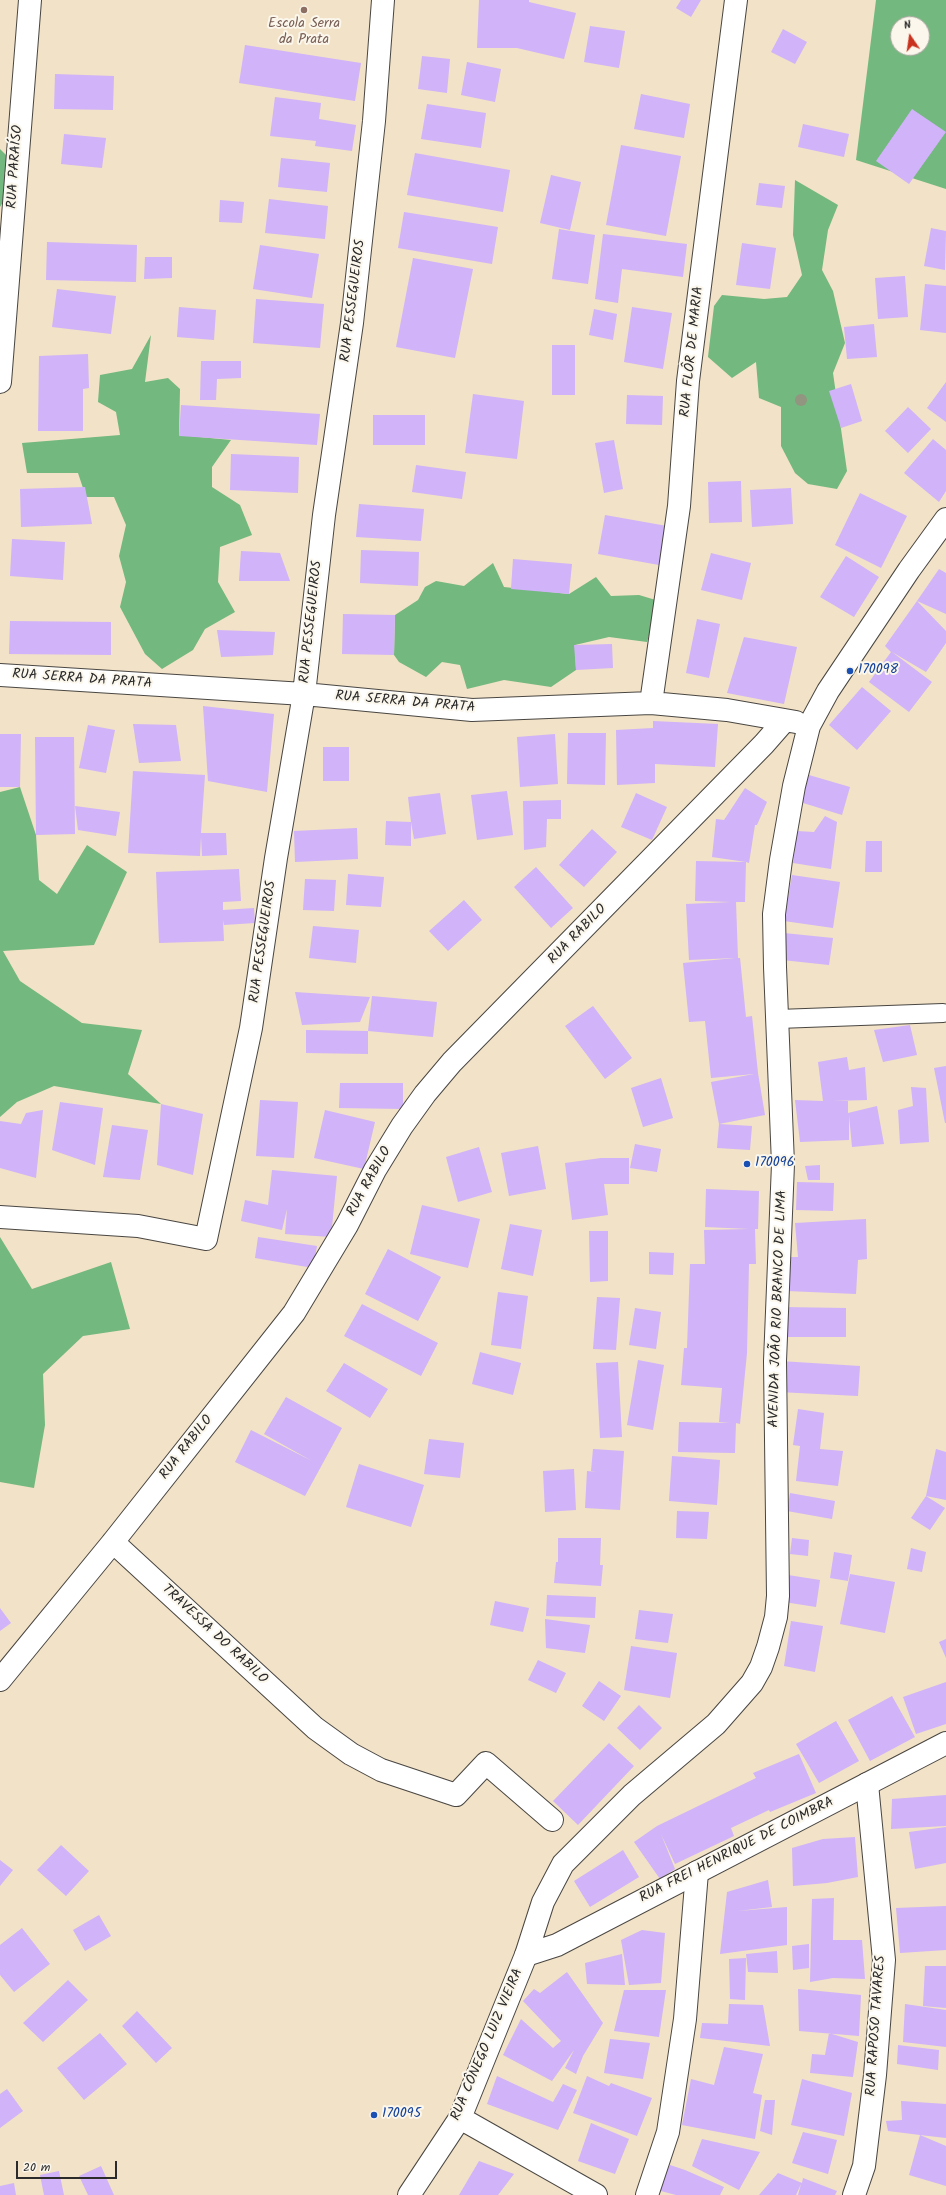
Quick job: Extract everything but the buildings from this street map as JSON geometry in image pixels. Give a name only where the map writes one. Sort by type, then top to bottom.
[{"type":"street","name":"RUA PARAÍSO","points":[[0,382],[30,0]]},
{"type":"street","name":"RUA PESSEGUEIROS","points":[[0,1217],[138,1226],[206,1239],[251,1028],[276,858],[304,694],[324,515],[352,323],[374,121],[383,0]]},
{"type":"street","name":"RUA FLÔR DE MARIA","points":[[651,703],[679,506],[688,380],[736,0]]},
{"type":"street","name":"AVENIDA JOÃO RIO BRANCO DE LIMA","points":[[526,1955],[543,1902],[563,1864],[632,1796],[716,1724],[752,1683],[761,1667],[768,1647],[776,1617],[778,1596],[775,1361],[783,1164],[774,914],[781,860],[794,786],[809,726],[828,691],[909,570],[946,519]]},
{"type":"street","name":"RUA SERRA DA PRATA","points":[[0,675],[304,694],[472,710],[651,703],[727,710],[785,720],[809,726]]},
{"type":"street","name":"RUA RABILO","points":[[0,1680],[113,1542],[302,1302],[347,1225],[375,1170],[402,1126],[425,1094],[452,1062],[764,744],[785,720]]},
{"type":"street","name":"TRAVESSA DO RABILO","points":[[113,1542],[315,1728],[351,1754],[381,1770],[456,1795],[486,1763],[552,1820]]},
{"type":"street","name":"RUA FREI HENRIQUE DE COIMBRA","points":[[526,1955],[557,1945],[946,1743]]},
{"type":"street","name":"RUA RAPOSO TAVARES","points":[[854,2195],[864,2166],[875,2075],[884,1960],[868,1784]]},
{"type":"street","points":[[647,2195],[668,2132],[685,2019],[697,1872]]},
{"type":"street","name":"RUA CÔNEGO LUIZ VIEIRA","points":[[410,2195],[460,2118],[526,1955]]},
{"type":"street","points":[[460,2118],[596,2195]]},
{"type":"lane","points":[[778,1019],[943,1013]]},
{"type":"green space","points":[[876,0],[946,0],[946,189],[856,160]]},
{"type":"green space","points":[[0,149],[8,157],[3,202],[0,207]]},
{"type":"green space","points":[[795,180],[838,205],[828,230],[822,270],[833,291],[845,343],[833,373],[847,471],[837,489],[808,484],[795,473],[781,446],[781,407],[759,398],[756,362],[732,378],[708,357],[714,306],[722,295],[764,299],[787,297],[802,275],[793,235]]},
{"type":"green space","points":[[151,335],[145,382],[168,378],[180,389],[179,435],[231,440],[212,467],[212,487],[240,505],[252,535],[220,547],[218,582],[235,612],[205,629],[193,650],[162,669],[145,654],[120,607],[126,582],[119,556],[126,525],[114,497],[86,497],[78,473],[27,473],[22,443],[120,435],[116,412],[98,402],[100,375],[132,369]]},
{"type":"green space","points":[[493,563],[504,587],[569,594],[596,577],[611,596],[639,595],[659,601],[647,642],[609,637],[575,645],[576,670],[551,687],[504,680],[467,689],[460,665],[442,662],[426,677],[399,662],[394,655],[395,615],[418,600],[425,587],[436,581],[464,586]]},
{"type":"green space","points":[[20,787],[36,835],[39,880],[57,894],[87,845],[127,872],[94,945],[3,951],[20,981],[82,1023],[142,1030],[128,1074],[161,1104],[54,1086],[17,1102],[0,1117],[0,792]]},
{"type":"green space","points":[[0,1237],[32,1289],[111,1262],[130,1329],[83,1336],[43,1374],[45,1425],[34,1488],[0,1482]]},
{"type":"place","name":"Escola Serra da Prata","points":[[304,10]]},
{"type":"place","name":"170098","points":[[850,671]]},
{"type":"place","name":"170096","points":[[747,1164]]},
{"type":"place","name":"170095","points":[[374,2115]]}]
